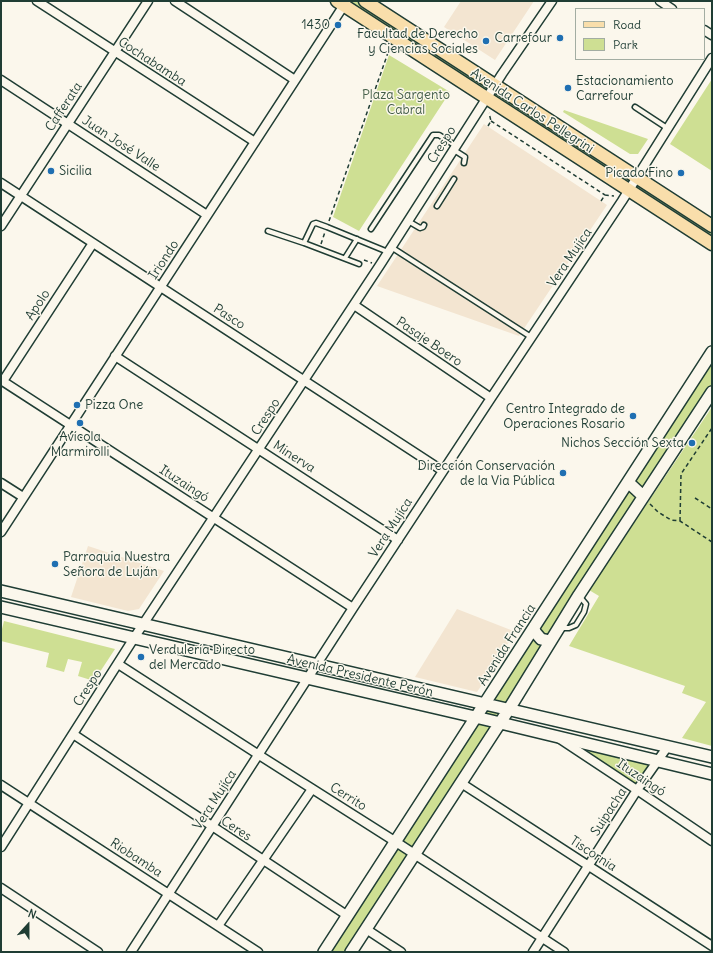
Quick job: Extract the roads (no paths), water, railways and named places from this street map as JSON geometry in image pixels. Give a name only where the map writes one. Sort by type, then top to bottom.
[{"type":"main road","name":"Avenida Carlos Pellegrini","points":[[365,1],[712,226]]},
{"type":"main road","name":"Avenida Carlos Pellegrini","points":[[342,2],[393,38],[712,244]]},
{"type":"main road","name":"Avenida Francia","points":[[324,952],[712,352]]},
{"type":"main road","points":[[351,952],[509,709],[579,595],[712,392]]},
{"type":"main road","points":[[628,482],[643,496]]},
{"type":"main road","name":"Avenida Presidente Perón","points":[[1,591],[712,757]]},
{"type":"main road","name":"Avenida Presidente Perón","points":[[1,607],[712,774]]},
{"type":"main road","points":[[535,626],[540,625],[548,629],[554,635]]},
{"type":"street","name":"Cochabamba","points":[[37,1],[254,142]]},
{"type":"street","name":"Cafferata","points":[[1,226],[148,1]]},
{"type":"street","points":[[175,1],[295,80]]},
{"type":"street","name":"Crespo","points":[[1,847],[143,624],[390,250],[486,98],[552,1]]},
{"type":"street","points":[[660,1],[670,8]]},
{"type":"street","name":"Iriondo","points":[[1,532],[295,80],[342,2]]},
{"type":"street","name":"Vera Mujíca","points":[[131,952],[307,678],[637,178],[712,58]]},
{"type":"street","name":"Juan José Valle","points":[[1,80],[207,215]]},
{"type":"street","name":"Pasco","points":[[1,183],[443,471]]},
{"type":"street","name":"Apolo","points":[[2,380],[93,243]]},
{"type":"street","name":"Pasaje Boero","points":[[354,305],[491,398]]},
{"type":"street","name":"Minerva","points":[[115,356],[398,540]]},
{"type":"street","name":"Ituzaingó","points":[[2,380],[353,608]]},
{"type":"street","points":[[1,483],[23,497]]},
{"type":"street","name":"Cerrito","points":[[118,664],[396,842],[564,952]]},
{"type":"street","name":"Ceres","points":[[73,734],[348,916]]},
{"type":"street","name":"Ituzaingó","points":[[555,737],[638,790],[712,841]]},
{"type":"street","name":"Suipacha","points":[[533,952],[668,746]]},
{"type":"street","name":"Tiscornia","points":[[461,783],[712,946]]},
{"type":"street","name":"Riobamba","points":[[1,785],[258,952]]},
{"type":"street","points":[[218,926],[312,789]]},
{"type":"street","points":[[1,888],[98,952]]},
{"type":"street","points":[[366,928],[401,952]]},
{"type":"lane","points":[[635,108],[667,128]]},
{"type":"lane","points":[[371,228],[433,135],[439,135],[465,157],[464,163]]},
{"type":"lane","points":[[437,206],[454,179]]},
{"type":"lane","points":[[408,221],[420,228],[424,225]]},
{"type":"lane","points":[[304,244],[313,224],[316,223],[356,239],[390,250],[531,337]]},
{"type":"lane","points":[[268,231],[359,264]]},
{"type":"lane","points":[[345,258],[356,239]]},
{"type":"place","name":"1430","points":[[338,25]]},
{"type":"place","name":"Carrefour","points":[[560,38]]},
{"type":"place","name":"Facultad de Derecho y Ciencias Sociales","points":[[486,41]]},
{"type":"place","name":"Estacionamiento Carrefour","points":[[568,88]]},
{"type":"place","name":"Sicilia","points":[[51,171]]},
{"type":"place","name":"Picado Fino","points":[[681,173]]},
{"type":"place","name":"Pizza One","points":[[77,405]]},
{"type":"place","name":"Centro Integrado de Operaciones Rosario","points":[[633,416]]},
{"type":"place","name":"Avícola Marmirolli","points":[[80,423]]},
{"type":"place","name":"Nichos Sección Sexta","points":[[692,443]]},
{"type":"place","name":"Dirección Conservación de la Via Pública","points":[[563,473]]},
{"type":"place","name":"Parroquia Nuestra Señora de Luján","points":[[55,564]]},
{"type":"place","name":"Verdulería Directo del Mercado","points":[[141,657]]},
{"type":"park label","name":"Plaza Sargento Cabral","points":[[406,102]]}]
